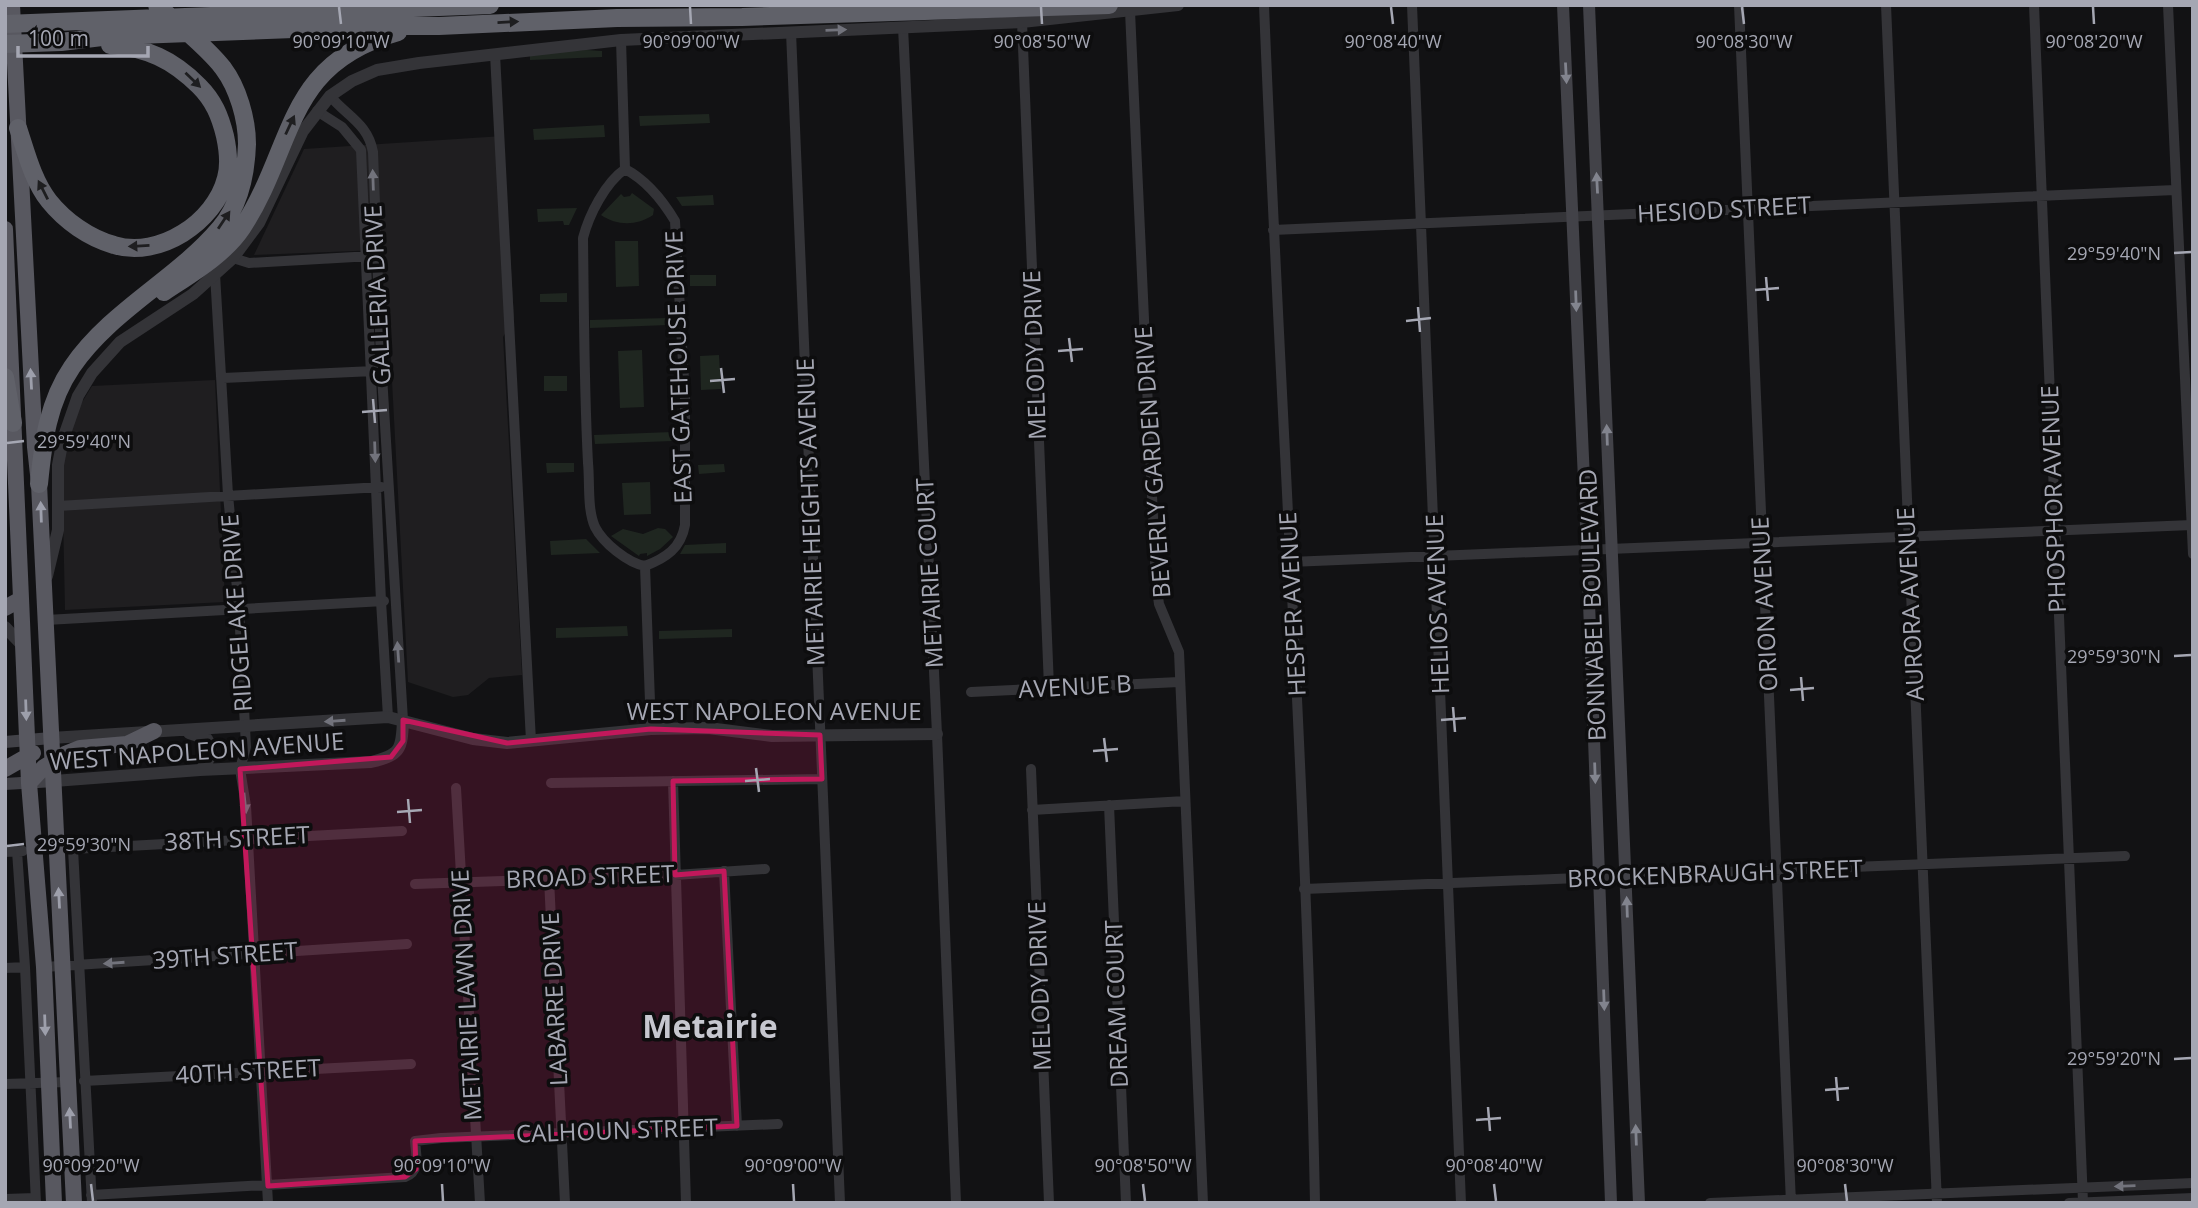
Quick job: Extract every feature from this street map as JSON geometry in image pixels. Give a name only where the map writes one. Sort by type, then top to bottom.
[{"type":"highway","points":[[12,5],[52,761],[70,966],[76,1082],[74,1203]]},
{"type":"highway","points":[[39,484],[49,414],[71,369],[102,332],[220,228],[235,204],[245,178],[247,149],[243,118],[229,78],[211,56],[158,5]]},
{"type":"highway","points":[[5,24],[490,5]]},
{"type":"highway","points":[[826,13],[918,5]]},
{"type":"highway","points":[[5,44],[61,42],[110,36],[373,26],[1110,5]]},
{"type":"highway","points":[[102,332],[192,273],[219,253],[241,230],[300,104],[316,81],[341,57],[373,39],[405,30],[439,26]]},
{"type":"highway","points":[[19,128],[31,167],[47,200],[72,225],[115,246],[143,247],[170,240],[184,233],[212,207],[223,187],[227,177],[228,152],[220,115],[208,94],[185,72],[163,57],[128,46],[61,42]]},
{"type":"highway","points":[[5,229],[29,783],[44,967],[54,1203]]},
{"type":"highway","points":[[5,377],[13,423]]},
{"type":"highway","points":[[5,608],[21,594]]},
{"type":"highway","points":[[21,594],[27,605],[46,620]]},
{"type":"highway","points":[[23,623],[32,629],[37,638],[40,690],[50,709]]},
{"type":"highway","points":[[29,783],[52,761],[80,748],[127,744],[154,731]]},
{"type":"highway","points":[[5,769],[28,749],[51,738]]},
{"type":"main road","name":"BONNABEL BOULEVARD","points":[[1563,5],[1587,548],[1611,1203]]},
{"type":"main road","name":"BONNABEL BOULEVARD","points":[[1588,5],[1639,1203]]},
{"type":"main road","name":"WEST NAPOLEON AVENUE","points":[[5,742],[28,749]]},
{"type":"main road","name":"WEST NAPOLEON AVENUE","points":[[5,784],[54,781]]},
{"type":"street","points":[[44,590],[58,530],[58,465],[63,439],[78,397],[92,373],[120,342],[193,294],[233,258],[259,223],[303,131],[330,96],[352,81],[377,70],[621,40],[1022,22],[1178,5]]},
{"type":"street","name":"HESPER AVENUE","points":[[1264,5],[1273,230],[1300,728],[1315,1203]]},
{"type":"street","name":"HELIOS AVENUE","points":[[1412,5],[1461,1203]]},
{"type":"street","name":"ORION AVENUE","points":[[1739,5],[1791,1201]]},
{"type":"street","name":"AURORA AVENUE","points":[[1886,5],[1937,1198]]},
{"type":"street","name":"PHOSPHOR AVENUE","points":[[2034,5],[2083,1202]]},
{"type":"street","points":[[2168,5],[2193,554]]},
{"type":"street","name":"BEVERLY GARDEN DRIVE","points":[[1130,11],[1156,583],[1159,604],[1179,652],[1203,1203]]},
{"type":"street","name":"MELODY DRIVE","points":[[1022,22],[1049,687]]},
{"type":"street","name":"METAIRIE COURT","points":[[903,27],[937,734],[956,1203]]},
{"type":"street","name":"METAIRIE HEIGHTS AVENUE","points":[[791,32],[840,1203]]},
{"type":"street","points":[[621,40],[625,169],[594,207],[583,238],[587,440],[591,513],[596,528],[628,559],[645,566],[651,729]]},
{"type":"street","points":[[495,54],[531,741]]},
{"type":"street","name":"GALLERIA DRIVE","points":[[330,96],[370,137],[373,152],[370,256]]},
{"type":"street","name":"GALLERIA DRIVE","points":[[317,111],[342,127],[361,150],[376,371],[388,486],[403,720]]},
{"type":"street","name":"EAST GATEHOUSE DRIVE","points":[[625,169],[663,201],[675,221],[685,398],[683,536],[670,553],[645,566]]},
{"type":"street","name":"HESIOD STREET","points":[[1273,230],[2175,190]]},
{"type":"street","points":[[233,258],[249,263],[370,256]]},
{"type":"street","name":"RIDGELAKE DRIVE","points":[[215,274],[228,495],[239,609],[245,727],[245,758],[240,769],[255,954],[268,1203]]},
{"type":"street","points":[[223,378],[376,371]]},
{"type":"street","name":"GALLERIA DRIVE","points":[[376,371],[376,487],[388,717]]},
{"type":"street","points":[[58,506],[388,486]]},
{"type":"street","points":[[1290,562],[2192,525]]},
{"type":"street","points":[[46,620],[394,601]]},
{"type":"street","points":[[5,613],[23,623]]},
{"type":"street","points":[[5,627],[24,648]]},
{"type":"street","name":"AVENUE B","points":[[971,692],[1179,682]]},
{"type":"street","name":"WEST NAPOLEON AVENUE","points":[[51,738],[388,717],[473,739],[507,743],[651,729],[708,728],[772,736],[937,734]]},
{"type":"street","name":"WEST NAPOLEON AVENUE","points":[[54,781],[200,770],[371,762],[391,757],[399,749],[403,741],[403,720]]},
{"type":"street","points":[[171,730],[194,733],[207,739],[212,755],[200,770]]},
{"type":"street","name":"MELODY DRIVE","points":[[1031,769],[1049,1203]]},
{"type":"street","points":[[551,783],[822,779]]},
{"type":"street","points":[[673,780],[686,1203]]},
{"type":"street","name":"METAIRIE LAWN DRIVE","points":[[456,788],[480,1203]]},
{"type":"street","points":[[1032,810],[1185,801]]},
{"type":"street","name":"DREAM COURT","points":[[1109,805],[1126,1203]]},
{"type":"street","name":"38TH STREET","points":[[70,966],[73,849],[402,831]]},
{"type":"street","points":[[5,852],[34,850]]},
{"type":"street","points":[[5,1199],[35,1200],[17,851]]},
{"type":"street","name":"BROCKENBRAUGH STREET","points":[[1304,889],[2125,856]]},
{"type":"street","name":"BROAD STREET","points":[[415,884],[675,875],[765,869]]},
{"type":"street","points":[[724,871],[737,1126]]},
{"type":"street","name":"LABARRE DRIVE","points":[[549,878],[565,1203]]},
{"type":"street","name":"39TH STREET","points":[[44,967],[407,944]]},
{"type":"street","points":[[5,968],[25,967]]},
{"type":"street","name":"40TH STREET","points":[[5,1084],[411,1064]]},
{"type":"street","points":[[76,1082],[92,1199],[268,1186]]},
{"type":"street","name":"CALHOUN STREET","points":[[268,1186],[405,1177],[415,1169],[415,1141],[562,1132],[778,1124]]},
{"type":"street","points":[[1710,1203],[1937,1198],[2083,1187],[2193,1183]]},
{"type":"street","points":[[2069,1203],[2193,1198]]},
{"type":"highlighted area","points":[[403,720],[507,743],[651,729],[820,735],[822,779],[673,781],[675,875],[724,871],[737,1126],[415,1141],[416,1169],[405,1177],[268,1186],[240,769],[391,757],[403,741]]},
{"type":"shaded area","points":[[602,51],[602,57],[530,60],[530,53]]},
{"type":"shaded area","points":[[709,114],[710,123],[640,126],[639,116]]},
{"type":"shaded area","points":[[604,125],[605,137],[534,140],[533,129]]},
{"type":"shaded area","points":[[503,136],[514,318],[503,337],[522,675],[489,678],[468,695],[453,697],[408,682],[390,343],[383,326],[379,250],[254,255],[304,149]]},
{"type":"shaded area","points":[[632,193],[654,209],[653,215],[627,223],[601,215],[621,194],[624,197]]},
{"type":"shaded area","points":[[713,195],[714,205],[682,206],[676,197]]},
{"type":"shaded area","points":[[577,208],[569,225],[564,225],[563,221],[538,222],[537,209]]},
{"type":"shaded area","points":[[615,241],[638,241],[639,286],[616,287]]},
{"type":"shaded area","points":[[690,275],[716,275],[716,286],[690,286]]},
{"type":"shaded area","points":[[567,293],[567,302],[540,302],[540,294]]},
{"type":"shaded area","points":[[668,318],[668,325],[590,328],[590,320]]},
{"type":"shaded area","points":[[642,350],[644,407],[620,408],[618,351]]},
{"type":"shaded area","points":[[719,355],[721,389],[701,390],[700,356]]},
{"type":"shaded area","points":[[544,376],[567,376],[567,391],[544,391]]},
{"type":"shaded area","points":[[215,380],[225,602],[65,610],[62,466],[73,417],[92,386]]},
{"type":"shaded area","points":[[672,432],[672,441],[595,444],[594,435]]},
{"type":"shaded area","points":[[546,463],[574,463],[574,472],[547,473]]},
{"type":"shaded area","points":[[724,464],[725,472],[699,474],[698,465]]},
{"type":"shaded area","points":[[650,482],[651,514],[624,515],[622,483]]},
{"type":"shaded area","points":[[658,528],[665,529],[673,537],[647,556],[647,553],[639,556],[611,536],[623,529],[643,534]]},
{"type":"shaded area","points":[[586,539],[600,553],[551,555],[550,541]]},
{"type":"shaded area","points":[[726,543],[726,553],[680,554],[685,545]]},
{"type":"shaded area","points":[[627,626],[628,636],[556,638],[556,628]]},
{"type":"shaded area","points":[[732,629],[732,637],[659,639],[659,631]]},
{"type":"district","name":"Metairie","points":[[710,1027]]}]
